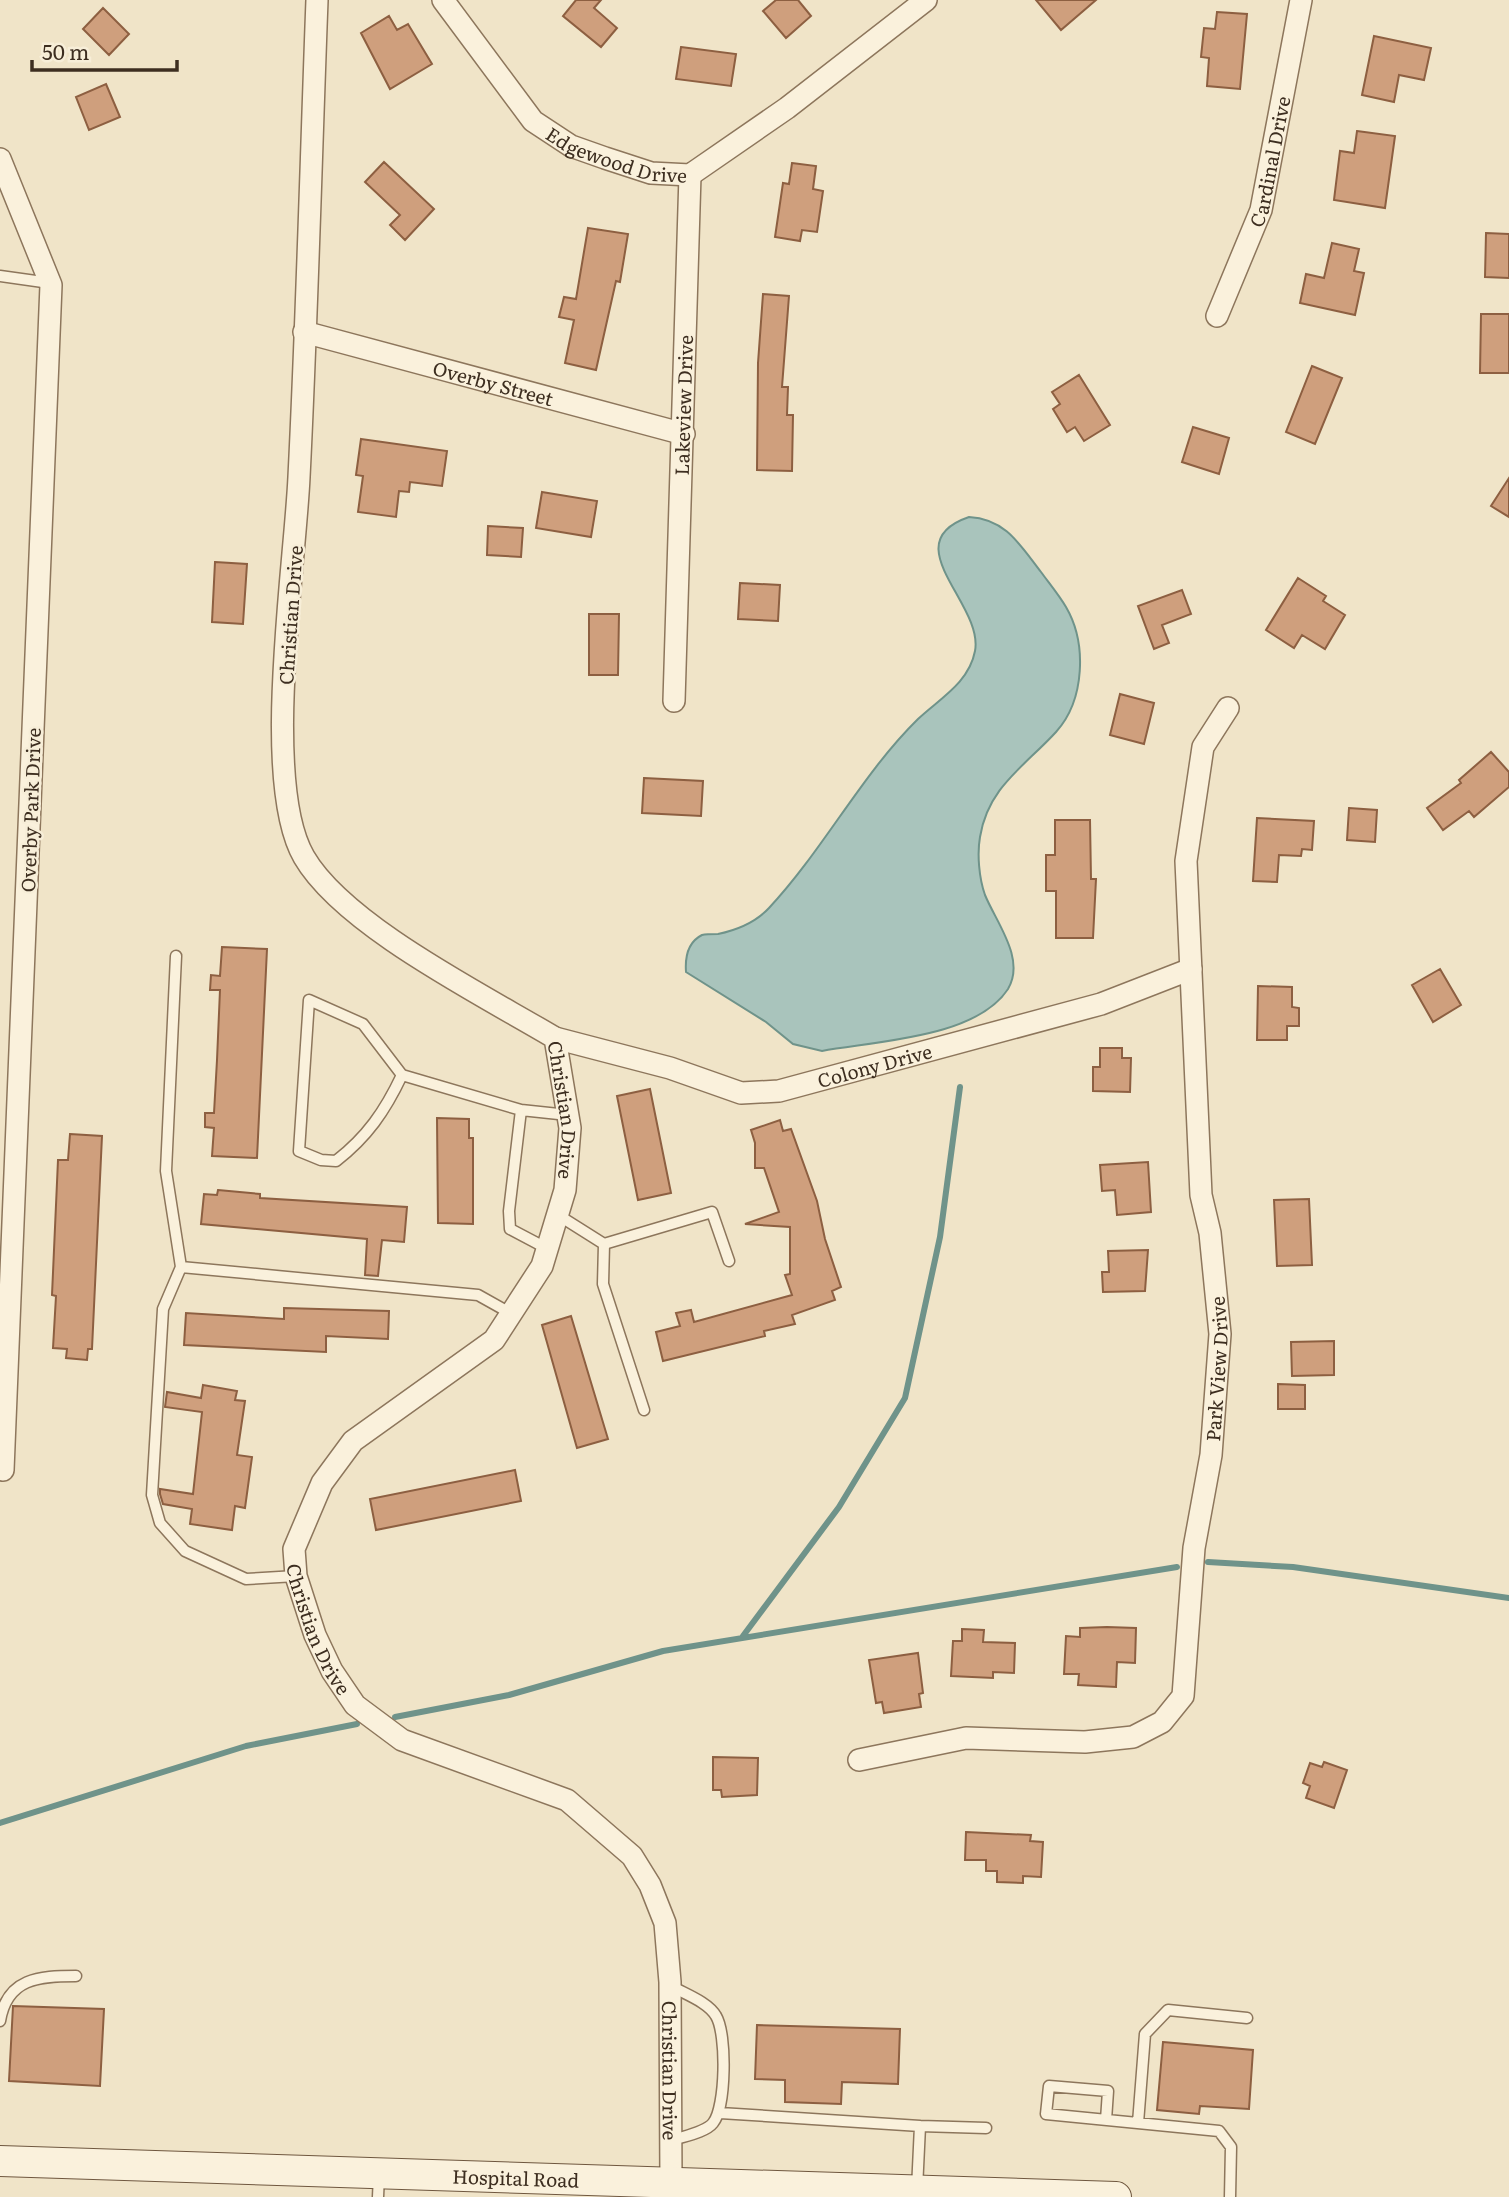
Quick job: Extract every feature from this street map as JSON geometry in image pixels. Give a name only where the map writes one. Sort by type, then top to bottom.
[{"type":"street","name":"Christian Drive","points":[[317,0],[299,479],[284,706],[284,773],[291,828],[303,856],[319,878],[373,928],[555,1038],[568,1115],[565,1190],[542,1266],[494,1340],[474,1357],[353,1441],[322,1483],[307,1513],[294,1549],[296,1576],[315,1635],[332,1671],[355,1705],[402,1740],[567,1800],[632,1856],[650,1885],[665,1923],[671,1986],[671,2183]]},
{"type":"street","name":"Edgewood Drive","points":[[443,0],[533,121],[571,146],[605,159],[651,173],[690,175],[787,108],[926,0]]},
{"type":"street","name":"Cardinal Drive","points":[[1217,316],[1261,210],[1301,0]]},
{"type":"street","name":"Overby Park Drive","points":[[1,164],[50,283],[1,1473]]},
{"type":"street","name":"Lakeview Drive","points":[[674,701],[690,175]]},
{"type":"street","name":"Overby Street","points":[[304,332],[684,434]]},
{"type":"street","name":"Park View Drive","points":[[859,1760],[966,1738],[1085,1742],[1133,1737],[1161,1722],[1183,1696],[1194,1548],[1211,1455],[1220,1334],[1210,1233],[1201,1195],[1186,861],[1203,747],[1228,708]]},
{"type":"street","name":"Colony Drive","points":[[555,1038],[670,1069],[741,1093],[779,1091],[1101,1004],[1191,969]]},
{"type":"street","name":"Hospital Road","points":[[0,2161],[379,2185],[671,2183],[1116,2197]]},
{"type":"lane","points":[[0,276],[50,283]]},
{"type":"lane","points":[[176,956],[166,1171],[181,1267],[163,1309],[152,1495],[160,1523],[185,1551],[246,1579],[296,1576]]},
{"type":"lane","points":[[402,1075],[383,1114],[358,1145],[336,1161],[321,1160],[299,1151],[309,1000],[363,1024],[402,1075],[521,1110],[568,1115]]},
{"type":"lane","points":[[521,1110],[509,1210],[510,1229],[548,1249]]},
{"type":"lane","points":[[558,1215],[604,1244],[712,1212],[729,1261]]},
{"type":"lane","points":[[604,1244],[603,1284],[643,1410]]},
{"type":"lane","points":[[181,1267],[478,1295],[512,1314]]},
{"type":"lane","points":[[0,2021],[7,1999],[16,1986],[27,1979],[76,1976]]},
{"type":"lane","points":[[671,1986],[716,2014],[724,2038],[720,2113],[711,2126],[673,2140]]},
{"type":"lane","points":[[1138,2123],[1145,2034],[1168,2010],[1247,2018]]},
{"type":"lane","points":[[1106,2120],[1108,2091],[1049,2086],[1046,2114],[1106,2120],[1219,2131],[1231,2147],[1230,2197]]},
{"type":"lane","points":[[720,2113],[986,2128]]},
{"type":"lane","points":[[920,2126],[929,2192]]},
{"type":"water","points":[[969,517],[1003,528],[1026,552],[1066,607],[1073,621],[1080,654],[1077,688],[1066,719],[999,791],[984,820],[980,837],[981,881],[1012,953],[1013,977],[1008,989],[993,1005],[973,1018],[949,1028],[896,1040],[822,1051],[793,1044],[766,1022],[686,972],[688,951],[693,942],[702,935],[739,928],[769,908],[897,741],[952,690],[967,672],[975,651],[974,633],[940,558],[939,542],[948,528]]},
{"type":"building","points":[[576,0],[601,0],[594,8],[617,28],[601,47],[563,16]]},
{"type":"building","points":[[776,0],[798,0],[811,16],[786,38],[763,11]]},
{"type":"building","points":[[1036,0],[1096,0],[1061,30]]},
{"type":"building","points":[[103,8],[129,34],[109,55],[83,29]]},
{"type":"building","points":[[1217,12],[1247,14],[1240,89],[1207,86],[1209,58],[1201,57],[1204,28],[1215,29]]},
{"type":"building","points":[[389,16],[397,30],[408,24],[432,64],[390,89],[361,33]]},
{"type":"building","points":[[1374,36],[1431,48],[1424,80],[1399,75],[1394,102],[1362,95]]},
{"type":"building","points":[[681,47],[736,54],[731,86],[676,79]]},
{"type":"building","points":[[106,84],[120,117],[89,130],[76,97]]},
{"type":"building","points":[[1357,131],[1395,136],[1385,208],[1334,200],[1340,151],[1354,153]]},
{"type":"building","points":[[384,162],[434,209],[405,240],[390,225],[400,215],[365,182]]},
{"type":"building","points":[[792,163],[816,166],[813,189],[823,191],[817,232],[802,230],[800,241],[775,237],[783,183],[789,184]]},
{"type":"building","points":[[588,228],[628,234],[620,282],[616,281],[596,370],[565,363],[574,320],[559,317],[564,297],[576,299]]},
{"type":"building","points":[[1486,233],[1509,234],[1509,278],[1485,277]]},
{"type":"building","points":[[1332,243],[1359,249],[1354,271],[1364,273],[1355,315],[1300,303],[1306,274],[1324,278]]},
{"type":"building","points":[[763,294],[789,296],[782,387],[788,387],[787,415],[793,415],[792,471],[757,470],[758,363]]},
{"type":"building","points":[[1481,314],[1509,314],[1509,373],[1480,373]]},
{"type":"building","points":[[1312,366],[1342,378],[1315,444],[1286,432]]},
{"type":"building","points":[[1079,375],[1110,425],[1084,441],[1075,427],[1067,432],[1053,409],[1060,404],[1052,392]]},
{"type":"building","points":[[1193,427],[1229,438],[1219,474],[1182,462]]},
{"type":"building","points":[[361,439],[447,451],[442,486],[410,482],[409,492],[399,491],[396,517],[358,512],[363,476],[356,475]]},
{"type":"building","points":[[1509,478],[1509,517],[1491,506]]},
{"type":"building","points":[[542,492],[597,501],[591,537],[536,528]]},
{"type":"building","points":[[488,526],[523,528],[521,557],[487,555]]},
{"type":"building","points":[[215,562],[247,564],[243,624],[212,622]]},
{"type":"building","points":[[1298,578],[1326,596],[1323,601],[1345,615],[1325,649],[1302,635],[1294,648],[1266,630]]},
{"type":"building","points":[[740,583],[780,585],[778,621],[738,619]]},
{"type":"building","points":[[1182,590],[1191,614],[1162,625],[1169,643],[1154,649],[1138,606]]},
{"type":"building","points":[[589,614],[619,614],[618,675],[589,675]]},
{"type":"building","points":[[1120,694],[1154,703],[1144,744],[1110,735]]},
{"type":"building","points":[[1491,752],[1509,772],[1509,787],[1474,817],[1469,811],[1443,830],[1427,808],[1461,783],[1459,780]]},
{"type":"building","points":[[644,778],[703,781],[701,816],[642,813]]},
{"type":"building","points":[[1349,808],[1377,810],[1375,842],[1347,840]]},
{"type":"building","points":[[1257,818],[1314,821],[1312,850],[1302,849],[1301,856],[1279,855],[1277,882],[1253,881]]},
{"type":"building","points":[[1055,820],[1090,820],[1091,879],[1096,879],[1093,938],[1056,938],[1056,891],[1046,891],[1046,855],[1055,855]]},
{"type":"building","points":[[222,947],[267,949],[257,1158],[212,1156],[214,1128],[205,1127],[205,1113],[214,1113],[220,990],[210,990],[211,975],[220,976]]},
{"type":"building","points":[[1440,969],[1461,1005],[1433,1022],[1412,985]]},
{"type":"building","points":[[1258,986],[1292,987],[1292,1007],[1299,1008],[1299,1026],[1287,1026],[1287,1040],[1257,1040]]},
{"type":"building","points":[[1100,1048],[1122,1048],[1122,1058],[1131,1058],[1130,1092],[1093,1091],[1093,1067],[1100,1067]]},
{"type":"building","points":[[650,1089],[671,1193],[638,1200],[617,1096]]},
{"type":"building","points":[[437,1118],[469,1119],[469,1138],[473,1138],[473,1224],[438,1223]]},
{"type":"building","points":[[780,1120],[783,1131],[791,1129],[817,1201],[825,1239],[841,1287],[832,1291],[835,1300],[792,1315],[795,1324],[764,1331],[765,1336],[663,1361],[656,1332],[680,1326],[676,1313],[691,1310],[694,1322],[792,1295],[785,1275],[790,1274],[790,1227],[745,1224],[779,1212],[764,1168],[755,1168],[755,1143],[751,1130]]},
{"type":"building","points":[[70,1134],[102,1136],[92,1349],[88,1349],[87,1360],[66,1358],[67,1349],[53,1348],[56,1296],[52,1295],[58,1160],[68,1160]]},
{"type":"building","points":[[1148,1162],[1151,1212],[1117,1215],[1115,1190],[1102,1191],[1100,1165]]},
{"type":"building","points":[[218,1190],[260,1194],[260,1198],[407,1207],[404,1242],[382,1240],[378,1276],[365,1275],[367,1239],[201,1224],[204,1194],[217,1195]]},
{"type":"building","points":[[1309,1199],[1312,1265],[1277,1266],[1274,1200]]},
{"type":"building","points":[[1148,1250],[1145,1291],[1103,1292],[1102,1272],[1109,1272],[1108,1251]]},
{"type":"building","points":[[284,1308],[389,1311],[388,1339],[326,1336],[326,1352],[184,1345],[186,1313],[284,1319]]},
{"type":"building","points":[[571,1316],[608,1439],[577,1448],[542,1325]]},
{"type":"building","points":[[1334,1341],[1334,1375],[1292,1376],[1291,1342]]},
{"type":"building","points":[[1278,1384],[1305,1385],[1305,1409],[1278,1409]]},
{"type":"building","points":[[203,1385],[237,1391],[235,1400],[245,1401],[237,1455],[252,1457],[245,1508],[235,1506],[232,1530],[190,1524],[192,1509],[163,1504],[160,1494],[160,1489],[193,1494],[202,1412],[165,1407],[167,1392],[201,1398]]},
{"type":"building","points":[[515,1470],[521,1501],[376,1530],[370,1499]]},
{"type":"building","points":[[1080,1628],[1136,1628],[1135,1663],[1117,1662],[1116,1687],[1078,1685],[1079,1674],[1064,1674],[1066,1636],[1080,1637]]},
{"type":"building","points":[[962,1629],[984,1630],[983,1642],[1015,1643],[1014,1673],[993,1672],[993,1678],[951,1676],[953,1641],[962,1641]]},
{"type":"building","points":[[918,1653],[923,1693],[919,1694],[921,1707],[884,1713],[882,1702],[876,1703],[869,1660]]},
{"type":"building","points":[[713,1757],[758,1758],[757,1795],[722,1797],[721,1790],[713,1790]]},
{"type":"building","points":[[1324,1762],[1347,1770],[1334,1808],[1306,1798],[1310,1786],[1303,1783],[1310,1763],[1322,1767]]},
{"type":"building","points":[[966,1832],[1031,1835],[1030,1841],[1043,1842],[1041,1877],[1023,1876],[1023,1883],[997,1882],[997,1871],[986,1871],[986,1860],[965,1860]]},
{"type":"building","points":[[13,2006],[104,2009],[100,2086],[9,2081]]},
{"type":"building","points":[[757,2025],[900,2029],[898,2084],[842,2082],[841,2104],[785,2102],[785,2080],[755,2079]]},
{"type":"building","points":[[1163,2042],[1253,2050],[1249,2109],[1200,2106],[1199,2114],[1157,2110]]},
{"type":"waterway","points":[[743,1636],[839,1507],[905,1398],[940,1237],[960,1087]]},
{"type":"waterway","points":[[1208,1562],[1293,1567],[1509,1598]]},
{"type":"waterway","points":[[395,1717],[509,1695],[663,1651],[1177,1567]]},
{"type":"waterway","points":[[0,1823],[246,1746],[357,1724]]}]
